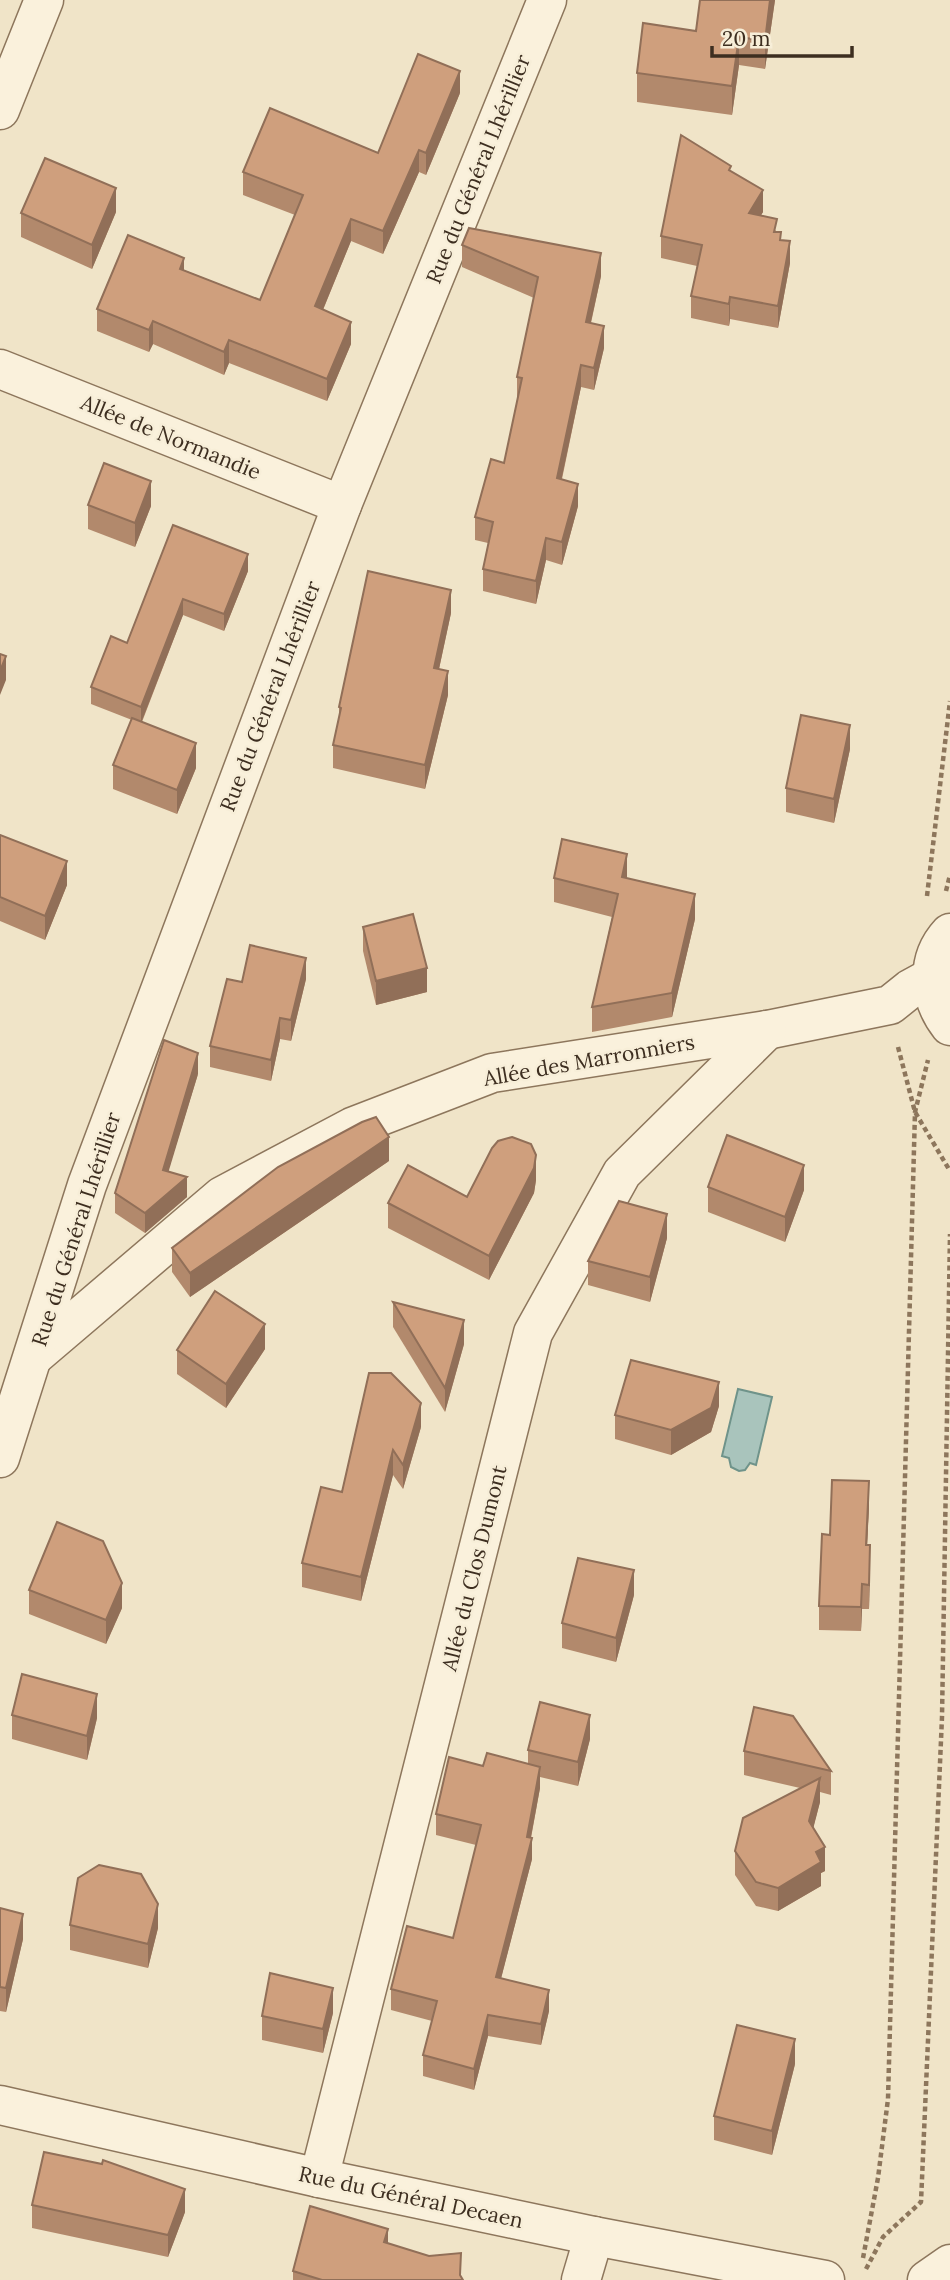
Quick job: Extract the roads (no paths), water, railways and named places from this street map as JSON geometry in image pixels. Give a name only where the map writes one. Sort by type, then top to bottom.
[{"type":"street","points":[[0,110],[44,0]]},
{"type":"street","name":"Rue du Général Lhérillier","points":[[0,1391],[33,1357],[87,1185],[342,505],[547,0]]},
{"type":"street","name":"Allée de Normandie","points":[[0,369],[342,505]]},
{"type":"street","points":[[946,1021],[934,998],[932,977],[935,958],[950,933]]},
{"type":"street","name":"Allée des Marronniers","points":[[33,1357],[222,1196],[352,1127],[492,1073],[767,1030],[890,1005],[910,989],[932,977]]},
{"type":"street","points":[[890,1005],[916,1017],[946,1021]]},
{"type":"street","name":"Allée du Clos Dumont","points":[[320,2178],[533,1333],[622,1173],[767,1030]]},
{"type":"street","points":[[0,1458],[33,1357]]},
{"type":"street","name":"Rue du Général Decaen","points":[[0,2105],[320,2178],[594,2236],[825,2280]]},
{"type":"street","points":[[581,2280],[594,2236]]},
{"type":"street","points":[[927,2280],[950,2264]]},
{"type":"water","points":[[738,1389],[772,1397],[756,1465],[750,1463],[745,1470],[739,1471],[731,1467],[729,1458],[722,1456]]}]
